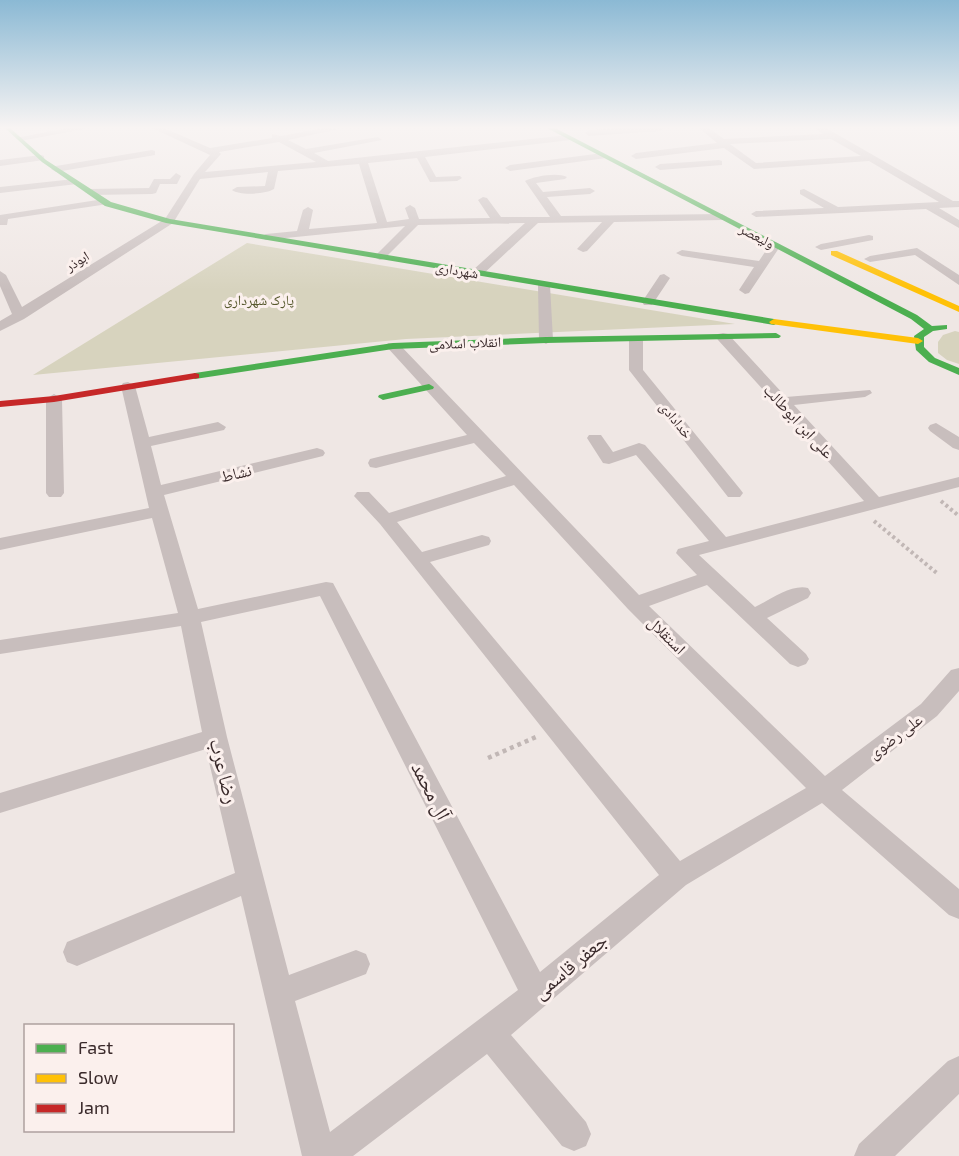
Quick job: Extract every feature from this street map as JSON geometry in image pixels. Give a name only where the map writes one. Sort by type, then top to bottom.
[{"type":"main road","name":"شهرداری","points":[[74,182],[104,202],[170,221],[648,302],[874,337],[918,341]]},
{"type":"main road","name":"ولیعصر","points":[[653,182],[914,317],[930,329]]},
{"type":"main road","name":"ولیعصر","points":[[751,212],[783,228]]},
{"type":"main road","points":[[816,244],[959,309]]},
{"type":"main road","points":[[870,295],[883,298],[909,297],[910,292],[907,287]]},
{"type":"main road","points":[[932,360],[920,348],[919,336],[930,329],[959,326]]},
{"type":"main road","name":"انقلاب اسلامی","points":[[0,404],[54,399],[393,346],[546,340],[777,336],[819,342]]},
{"type":"main road","points":[[909,357],[932,360],[959,372]]},
{"type":"main road","points":[[383,397],[429,387]]},
{"type":"street","points":[[0,190],[74,182]]},
{"type":"street","points":[[90,192],[152,191],[157,182]]},
{"type":"street","points":[[170,221],[193,182]]},
{"type":"street","points":[[237,190],[269,189],[271,182]]},
{"type":"street","points":[[369,182],[383,226]]},
{"type":"street","points":[[531,182],[558,220]]},
{"type":"street","points":[[914,182],[956,205]]},
{"type":"street","points":[[540,195],[590,191]]},
{"type":"street","points":[[804,192],[836,210]]},
{"type":"street","points":[[483,200],[498,221]]},
{"type":"street","points":[[3,224],[3,217],[104,202]]},
{"type":"street","points":[[751,212],[956,205]]},
{"type":"street","points":[[929,206],[959,225]]},
{"type":"street","points":[[410,208],[415,222]]},
{"type":"street","points":[[302,234],[308,210]]},
{"type":"street","points":[[266,237],[415,222],[722,218]]},
{"type":"street","points":[[583,249],[611,219]]},
{"type":"street","points":[[477,273],[535,220]]},
{"type":"street","name":"ابوذر","points":[[0,327],[170,221]]},
{"type":"street","points":[[380,257],[415,222]]},
{"type":"street","points":[[816,244],[869,238]]},
{"type":"street","points":[[745,290],[775,245]]},
{"type":"street","points":[[870,259],[917,251],[953,274],[959,281]]},
{"type":"street","points":[[682,253],[762,265]]},
{"type":"street","points":[[0,275],[19,316]]},
{"type":"street","points":[[648,302],[663,278]]},
{"type":"street","points":[[544,285],[546,340]]},
{"type":"street","points":[[0,303],[13,299]]},
{"type":"street","name":"علی ابن ابوطالب","points":[[723,337],[781,402],[867,506]]},
{"type":"street","name":"خدادادی","points":[[636,340],[636,370],[734,493]]},
{"type":"street","name":"استقلال","points":[[393,346],[635,604],[824,790],[958,904]]},
{"type":"street","name":"رضا عرب","points":[[128,386],[157,502],[190,618],[215,737],[319,1156]]},
{"type":"street","points":[[781,402],[865,393]]},
{"type":"street","points":[[54,399],[55,493]]},
{"type":"street","points":[[142,443],[218,427]]},
{"type":"street","points":[[936,428],[959,446]]},
{"type":"street","points":[[376,463],[477,437]]},
{"type":"street","points":[[595,438],[609,459],[639,448],[721,543]]},
{"type":"street","name":"نشاط","points":[[0,544],[157,502],[317,453]]},
{"type":"street","points":[[386,520],[518,478]]},
{"type":"street","points":[[798,659],[685,554],[959,482]]},
{"type":"street","points":[[363,496],[386,520],[677,877]]},
{"type":"street","points":[[418,559],[482,541]]},
{"type":"street","points":[[635,604],[710,577]]},
{"type":"street","name":"آل محمد","points":[[190,618],[326,588],[536,994]]},
{"type":"street","points":[[753,617],[801,593]]},
{"type":"street","points":[[0,647],[190,618]]},
{"type":"street","name":"علی رضوی","points":[[824,790],[929,710],[959,676]]},
{"type":"street","points":[[0,803],[215,737]]},
{"type":"street","name":"جعفر قاسمی","points":[[326,1156],[489,1033],[677,877],[824,790]]},
{"type":"street","points":[[77,952],[250,879]]},
{"type":"street","points":[[278,993],[356,964]]},
{"type":"street","points":[[489,1033],[574,1134]]},
{"type":"street","points":[[872,1156],[959,1072]]},
{"type":"path","points":[[867,506],[938,574]]},
{"type":"path","points":[[488,758],[556,728]]},
{"type":"green space","name":"پارک شهرداری","points":[[247,243],[735,324],[406,339],[33,375]]},
{"type":"green space","points":[[959,332],[959,364],[947,360],[938,353],[938,342],[943,335]]},
{"type":"traffic: fast","points":[[75,182],[108,204],[169,221],[774,322]]},
{"type":"traffic: fast","points":[[654,182],[914,317],[930,329]]},
{"type":"traffic: fast","points":[[944,327],[930,329],[919,336],[919,348],[932,360],[959,372]]},
{"type":"traffic: fast","points":[[195,376],[393,346],[546,340],[776,336]]},
{"type":"traffic: fast","points":[[383,397],[429,387]]},
{"type":"traffic: slow","points":[[834,253],[959,309]]},
{"type":"traffic: slow","points":[[774,322],[918,341]]},
{"type":"traffic: jam","points":[[0,404],[54,399],[195,376]]}]
